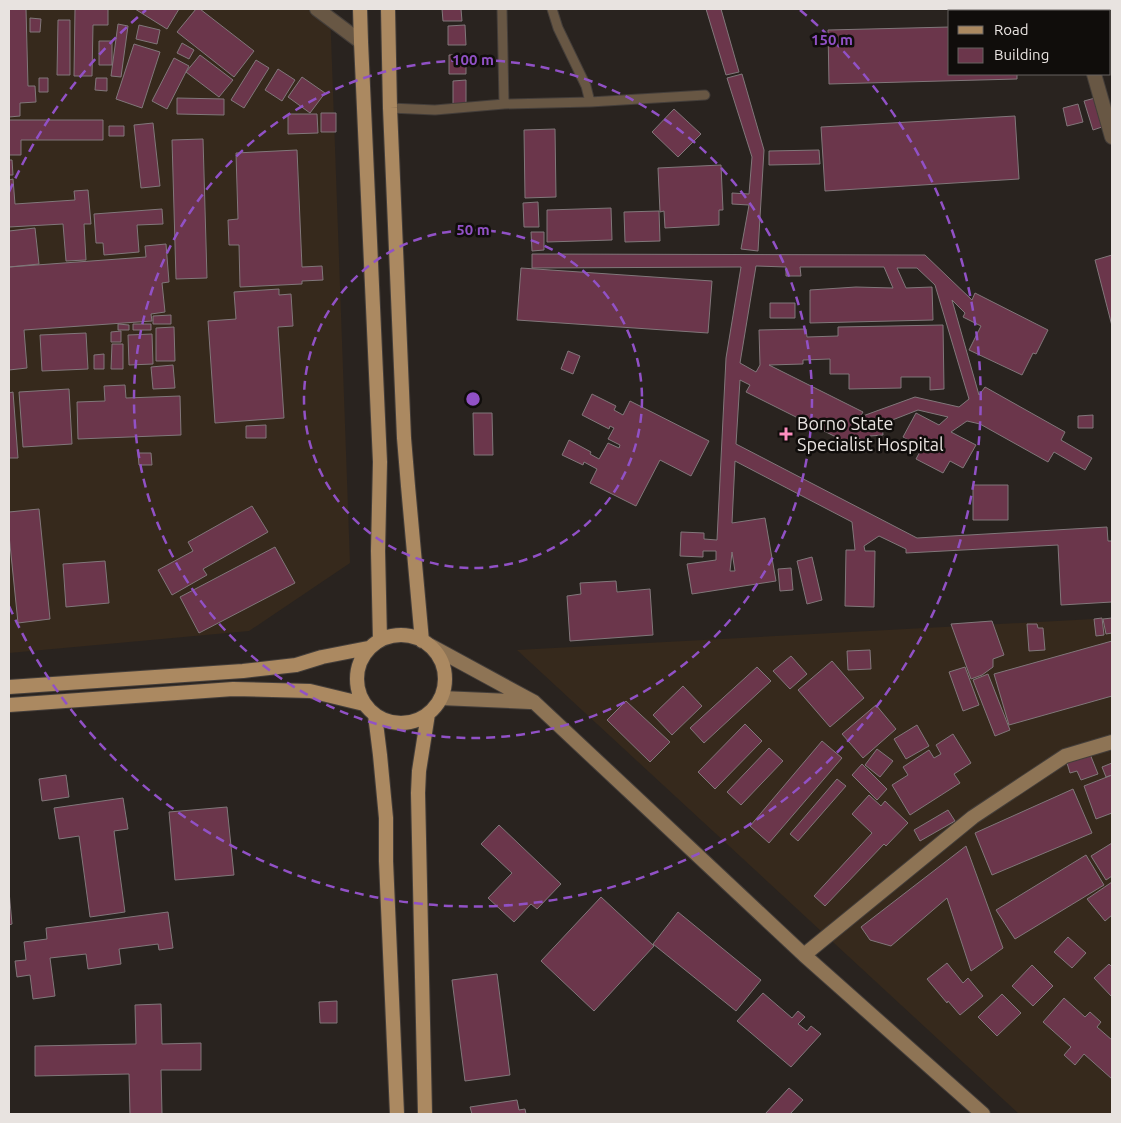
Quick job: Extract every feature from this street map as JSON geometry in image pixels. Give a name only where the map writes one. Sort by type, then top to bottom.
[{"type":"main road","points":[[360,9],[380,462],[378,550],[380,640]]},
{"type":"main road","points":[[368,648],[360,661],[357,675],[358,690],[364,704],[375,715],[396,723],[418,720],[428,714],[441,698],[445,684],[444,670],[439,657],[426,643],[408,486],[404,438],[390,108],[388,9]]},
{"type":"main road","points":[[9,687],[243,670],[296,664],[368,648],[380,640],[394,635],[409,636],[426,643],[534,702],[804,955],[983,1114]]},
{"type":"main road","points":[[9,705],[233,689],[310,691],[364,704]]},
{"type":"main road","points":[[441,698],[534,702]]},
{"type":"main road","points":[[425,1114],[418,793],[419,771],[428,714]]},
{"type":"main road","points":[[375,715],[386,818],[386,861],[397,1114]]},
{"type":"main road","points":[[804,955],[973,817],[1065,756],[1112,742]]},
{"type":"street","points":[[317,9],[361,42]]},
{"type":"street","points":[[1094,75],[1112,137]]},
{"type":"lane","points":[[502,9],[504,104]]},
{"type":"lane","points":[[552,9],[558,28],[586,86],[590,102]]},
{"type":"lane","points":[[390,108],[435,110],[504,104],[590,102],[705,95]]},
{"type":"shaded area","points":[[9,9],[330,9],[350,563],[249,631],[9,653]]},
{"type":"shaded area","points":[[1112,618],[1112,1114],[1019,1114],[517,650]]},
{"type":"building","points":[[9,9],[26,9],[28,86],[35,86],[36,102],[20,103],[20,116],[9,117]]},
{"type":"building","points":[[75,9],[108,9],[108,25],[93,25],[92,76],[74,76]]},
{"type":"building","points":[[135,9],[179,9],[167,29]]},
{"type":"building","points":[[196,9],[200,9],[254,51],[234,77],[177,32]]},
{"type":"building","points":[[442,9],[461,9],[462,21],[443,21]]},
{"type":"building","points":[[706,9],[721,9],[739,72],[726,75]]},
{"type":"building","points":[[30,18],[41,19],[40,32],[30,32]]},
{"type":"building","points":[[58,20],[70,20],[70,75],[57,75]]},
{"type":"building","points":[[118,24],[128,26],[121,77],[111,76]]},
{"type":"building","points":[[139,25],[160,30],[157,44],[136,39]]},
{"type":"building","points":[[465,25],[466,45],[448,45],[448,26]]},
{"type":"building","points":[[948,27],[948,75],[1017,75],[1017,79],[829,84],[828,30]]},
{"type":"building","points":[[99,41],[112,41],[112,65],[99,65]]},
{"type":"building","points":[[182,43],[194,50],[189,59],[177,53]]},
{"type":"building","points":[[134,44],[160,52],[142,108],[116,99]]},
{"type":"building","points":[[466,54],[466,74],[449,74],[449,55]]},
{"type":"building","points":[[200,55],[233,80],[219,97],[186,72]]},
{"type":"building","points":[[174,58],[189,66],[167,109],[152,101]]},
{"type":"building","points":[[256,60],[269,68],[244,108],[231,100]]},
{"type":"building","points":[[278,69],[295,80],[282,101],[265,90]]},
{"type":"building","points":[[742,74],[764,150],[758,251],[741,249],[749,205],[732,204],[732,193],[749,194],[752,157],[727,78]]},
{"type":"building","points":[[302,77],[325,93],[310,113],[288,97]]},
{"type":"building","points":[[39,78],[48,78],[48,92],[39,92]]},
{"type":"building","points":[[96,78],[107,78],[107,91],[95,90]]},
{"type":"building","points":[[466,80],[466,105],[453,105],[453,81]]},
{"type":"building","points":[[177,98],[224,99],[224,115],[177,114]]},
{"type":"building","points":[[1095,98],[1105,126],[1093,130],[1084,101]]},
{"type":"building","points":[[1078,104],[1083,122],[1067,126],[1063,108]]},
{"type":"building","points":[[674,109],[701,134],[678,157],[652,132]]},
{"type":"building","points":[[321,113],[336,113],[336,132],[321,132]]},
{"type":"building","points":[[288,114],[317,114],[318,133],[288,134]]},
{"type":"building","points":[[1015,116],[1019,179],[825,191],[821,127]]},
{"type":"building","points":[[9,120],[103,120],[103,140],[21,140],[21,155],[9,155]]},
{"type":"building","points":[[153,123],[160,186],[141,188],[134,125]]},
{"type":"building","points":[[109,126],[124,126],[124,136],[109,136]]},
{"type":"building","points":[[555,129],[556,197],[525,198],[524,130]]},
{"type":"building","points":[[203,139],[207,278],[176,279],[172,140]]},
{"type":"building","points":[[297,150],[302,267],[322,266],[323,280],[302,281],[302,284],[240,287],[239,245],[229,245],[228,220],[238,219],[236,153]]},
{"type":"building","points":[[819,150],[820,164],[769,165],[769,151]]},
{"type":"building","points":[[9,160],[12,160],[13,175],[9,175]]},
{"type":"building","points":[[721,165],[723,210],[719,210],[719,225],[665,228],[664,211],[660,212],[658,168]]},
{"type":"building","points":[[13,179],[15,204],[75,200],[74,191],[88,190],[91,224],[84,224],[86,260],[66,261],[63,224],[9,227],[9,180]]},
{"type":"building","points":[[538,202],[539,227],[524,227],[523,203]]},
{"type":"building","points":[[611,208],[612,240],[547,242],[547,210]]},
{"type":"building","points":[[162,209],[163,224],[137,225],[139,252],[104,255],[103,243],[96,243],[94,214]]},
{"type":"building","points":[[659,211],[660,241],[625,242],[624,212]]},
{"type":"building","points":[[35,228],[39,264],[9,267],[9,231]]},
{"type":"building","points":[[531,232],[544,232],[544,250],[532,251]]},
{"type":"building","points":[[166,244],[169,282],[162,283],[165,312],[151,314],[152,321],[24,330],[27,368],[9,370],[9,267],[146,257],[145,246]]},
{"type":"building","points":[[532,254],[925,255],[972,300],[975,293],[1048,330],[1036,354],[1033,353],[1022,375],[969,350],[981,326],[963,317],[965,313],[952,300],[979,395],[985,387],[1065,432],[1061,440],[1092,458],[1085,470],[1054,452],[1048,462],[980,424],[967,421],[951,432],[976,445],[963,468],[950,461],[943,473],[916,459],[922,448],[903,437],[916,413],[939,425],[948,417],[918,410],[882,424],[883,435],[870,436],[866,442],[852,435],[848,443],[746,392],[750,385],[740,380],[736,444],[917,538],[1107,527],[1108,541],[1112,541],[1112,602],[1061,605],[1058,545],[906,553],[906,549],[879,536],[864,546],[865,551],[875,551],[874,607],[845,606],[846,550],[855,550],[852,522],[735,461],[732,523],[765,518],[776,581],[692,594],[687,564],[716,560],[716,551],[703,551],[703,557],[680,556],[681,532],[704,533],[704,539],[717,540],[726,358],[741,267],[532,268]],"holes":[[[756,266],[786,267],[786,276],[801,276],[800,267],[884,267],[893,288],[856,287],[810,290],[810,323],[933,320],[932,287],[906,288],[897,268],[917,268],[935,285],[969,399],[959,407],[915,397],[860,417],[863,412],[769,365],[803,364],[803,360],[830,359],[830,374],[849,374],[849,389],[901,388],[901,377],[930,377],[930,390],[944,389],[943,325],[838,327],[838,336],[807,337],[806,329],[759,330],[760,365],[756,372],[740,363]],[[732,552],[735,571],[730,571]]]},
{"type":"building","points":[[1112,255],[1112,326],[1095,260]]},
{"type":"building","points":[[521,268],[712,281],[708,333],[517,320]]},
{"type":"building","points":[[279,289],[279,295],[291,294],[293,326],[278,327],[284,418],[215,423],[208,321],[236,319],[234,292]]},
{"type":"building","points":[[770,303],[795,303],[795,318],[770,318]]},
{"type":"building","points":[[171,315],[171,324],[153,324],[153,316]]},
{"type":"building","points":[[118,324],[129,325],[129,330],[118,330]]},
{"type":"building","points":[[133,324],[151,324],[151,330],[133,330]]},
{"type":"building","points":[[174,327],[175,361],[156,361],[156,328]]},
{"type":"building","points":[[121,331],[121,342],[111,342],[111,332]]},
{"type":"building","points":[[86,333],[88,369],[42,371],[40,335]]},
{"type":"building","points":[[152,334],[153,364],[129,365],[128,335]]},
{"type":"building","points":[[112,344],[123,344],[123,369],[111,369]]},
{"type":"building","points":[[568,351],[580,356],[573,374],[561,369]]},
{"type":"building","points":[[104,354],[104,369],[94,369],[94,355]]},
{"type":"building","points":[[173,365],[175,388],[153,389],[151,367]]},
{"type":"building","points":[[125,385],[126,398],[180,396],[181,435],[78,439],[77,402],[105,401],[104,386]]},
{"type":"building","points":[[69,389],[72,444],[23,447],[19,392]]},
{"type":"building","points":[[13,392],[18,458],[9,458],[9,393]]},
{"type":"building","points":[[592,394],[616,406],[614,410],[623,415],[630,401],[709,441],[691,476],[660,460],[636,506],[590,483],[597,469],[584,462],[583,465],[562,455],[569,440],[591,452],[590,454],[599,459],[608,443],[619,448],[620,445],[608,439],[614,428],[610,426],[609,429],[582,415]]},
{"type":"building","points":[[473,413],[492,413],[493,455],[474,455]]},
{"type":"building","points":[[1093,415],[1093,428],[1078,428],[1078,416]]},
{"type":"building","points":[[266,425],[266,438],[246,438],[246,426]]},
{"type":"building","points":[[138,453],[151,453],[152,465],[139,465]]},
{"type":"building","points":[[973,485],[1008,485],[1008,520],[973,520]]},
{"type":"building","points":[[252,506],[268,532],[203,569],[207,575],[172,595],[158,570],[193,551],[188,542]]},
{"type":"building","points":[[39,509],[50,619],[18,623],[9,535],[9,512]]},
{"type":"building","points":[[275,547],[295,583],[199,633],[180,597]]},
{"type":"building","points":[[812,557],[822,600],[807,604],[797,561]]},
{"type":"building","points":[[105,561],[109,603],[66,607],[63,564]]},
{"type":"building","points":[[791,568],[793,590],[780,591],[778,569]]},
{"type":"building","points":[[616,581],[617,592],[650,589],[653,635],[570,641],[567,596],[581,594],[580,583]]},
{"type":"building","points":[[1102,618],[1104,635],[1096,636],[1094,619]]},
{"type":"building","points":[[1112,618],[1112,633],[1106,634],[1103,619]]},
{"type":"building","points":[[992,621],[1004,655],[993,659],[993,667],[982,675],[971,679],[951,624]]},
{"type":"building","points":[[1027,624],[1037,624],[1038,628],[1043,628],[1045,650],[1029,651]]},
{"type":"building","points":[[1112,641],[1112,696],[1009,725],[994,674]]},
{"type":"building","points":[[870,650],[871,669],[848,670],[847,651]]},
{"type":"building","points":[[791,656],[807,674],[790,689],[773,671]]},
{"type":"building","points":[[832,661],[864,698],[830,727],[798,690]]},
{"type":"building","points":[[757,667],[771,681],[704,743],[690,728]]},
{"type":"building","points":[[965,667],[979,705],[963,711],[949,672]]},
{"type":"building","points":[[988,674],[1010,730],[995,736],[973,680]]},
{"type":"building","points":[[683,686],[702,706],[672,735],[653,715]]},
{"type":"building","points":[[626,701],[670,742],[650,762],[607,720]]},
{"type":"building","points":[[876,705],[896,729],[863,758],[842,734]]},
{"type":"building","points":[[745,724],[762,741],[715,789],[698,772]]},
{"type":"building","points":[[917,725],[929,746],[906,759],[894,739]]},
{"type":"building","points":[[953,734],[971,763],[954,774],[960,783],[910,815],[892,785],[908,775],[903,767],[929,750],[934,758],[941,754],[936,745]]},
{"type":"building","points":[[822,741],[842,758],[769,843],[750,826]]},
{"type":"building","points":[[769,748],[783,761],[741,805],[727,792]]},
{"type":"building","points":[[877,749],[893,761],[880,777],[865,765]]},
{"type":"building","points":[[1090,754],[1098,774],[1081,780],[1077,771],[1070,773],[1067,763]]},
{"type":"building","points":[[1112,763],[1112,775],[1106,777],[1102,767]]},
{"type":"building","points":[[862,764],[887,789],[877,800],[852,775]]},
{"type":"building","points":[[66,775],[69,797],[42,801],[39,779]]},
{"type":"building","points":[[1112,775],[1112,813],[1096,819],[1084,786]]},
{"type":"building","points":[[837,779],[846,786],[798,841],[790,834]]},
{"type":"building","points":[[1073,789],[1092,833],[992,875],[975,833]]},
{"type":"building","points":[[869,795],[881,806],[885,801],[908,823],[886,846],[884,844],[825,906],[814,896],[872,833],[852,814]]},
{"type":"building","points":[[123,798],[128,829],[114,831],[125,912],[90,917],[79,836],[59,839],[54,808]]},
{"type":"building","points":[[227,807],[234,875],[175,880],[169,812]]},
{"type":"building","points":[[948,810],[955,821],[920,841],[914,830]]},
{"type":"building","points":[[499,825],[561,884],[537,909],[531,904],[514,922],[488,898],[512,873],[481,844]]},
{"type":"building","points":[[1112,843],[1112,876],[1106,880],[1091,856]]},
{"type":"building","points":[[966,846],[1003,948],[971,971],[947,898],[891,946],[870,940],[861,927]]},
{"type":"building","points":[[1086,855],[1104,885],[1015,939],[996,910]]},
{"type":"building","points":[[1112,882],[1112,915],[1105,921],[1087,899]]},
{"type":"building","points":[[9,891],[12,924],[9,925]]},
{"type":"building","points":[[601,897],[654,946],[594,1011],[541,961]]},
{"type":"building","points":[[168,912],[173,948],[159,950],[158,944],[119,949],[121,964],[88,969],[86,954],[50,958],[55,996],[33,999],[30,975],[17,977],[15,961],[26,960],[24,942],[47,939],[46,928]]},
{"type":"building","points":[[678,912],[761,980],[736,1011],[653,944]]},
{"type":"building","points":[[1068,937],[1086,953],[1072,968],[1054,952]]},
{"type":"building","points":[[947,963],[963,983],[968,978],[983,996],[960,1015],[927,979]]},
{"type":"building","points":[[1109,964],[1112,967],[1112,997],[1094,978]]},
{"type":"building","points":[[1032,965],[1053,986],[1033,1006],[1012,986]]},
{"type":"building","points":[[497,974],[510,1075],[465,1081],[452,980]]},
{"type":"building","points":[[763,993],[792,1018],[798,1011],[805,1017],[798,1024],[807,1031],[811,1026],[821,1034],[791,1067],[737,1021]]},
{"type":"building","points":[[1002,994],[1021,1013],[997,1036],[978,1017]]},
{"type":"building","points":[[1064,998],[1085,1017],[1090,1012],[1101,1022],[1097,1027],[1112,1040],[1112,1079],[1084,1054],[1075,1065],[1064,1055],[1071,1047],[1043,1022]]},
{"type":"building","points":[[337,1001],[337,1023],[320,1023],[319,1002]]},
{"type":"building","points":[[161,1004],[162,1044],[201,1043],[201,1070],[161,1070],[162,1114],[130,1114],[129,1074],[35,1076],[35,1046],[136,1044],[135,1005]]},
{"type":"building","points":[[789,1088],[803,1100],[790,1114],[765,1114]]},
{"type":"building","points":[[517,1100],[519,1110],[525,1109],[526,1114],[472,1114],[470,1107]]},
{"type":"place","name":"Borno State Specialist Hospital","points":[[786,434]]}]
